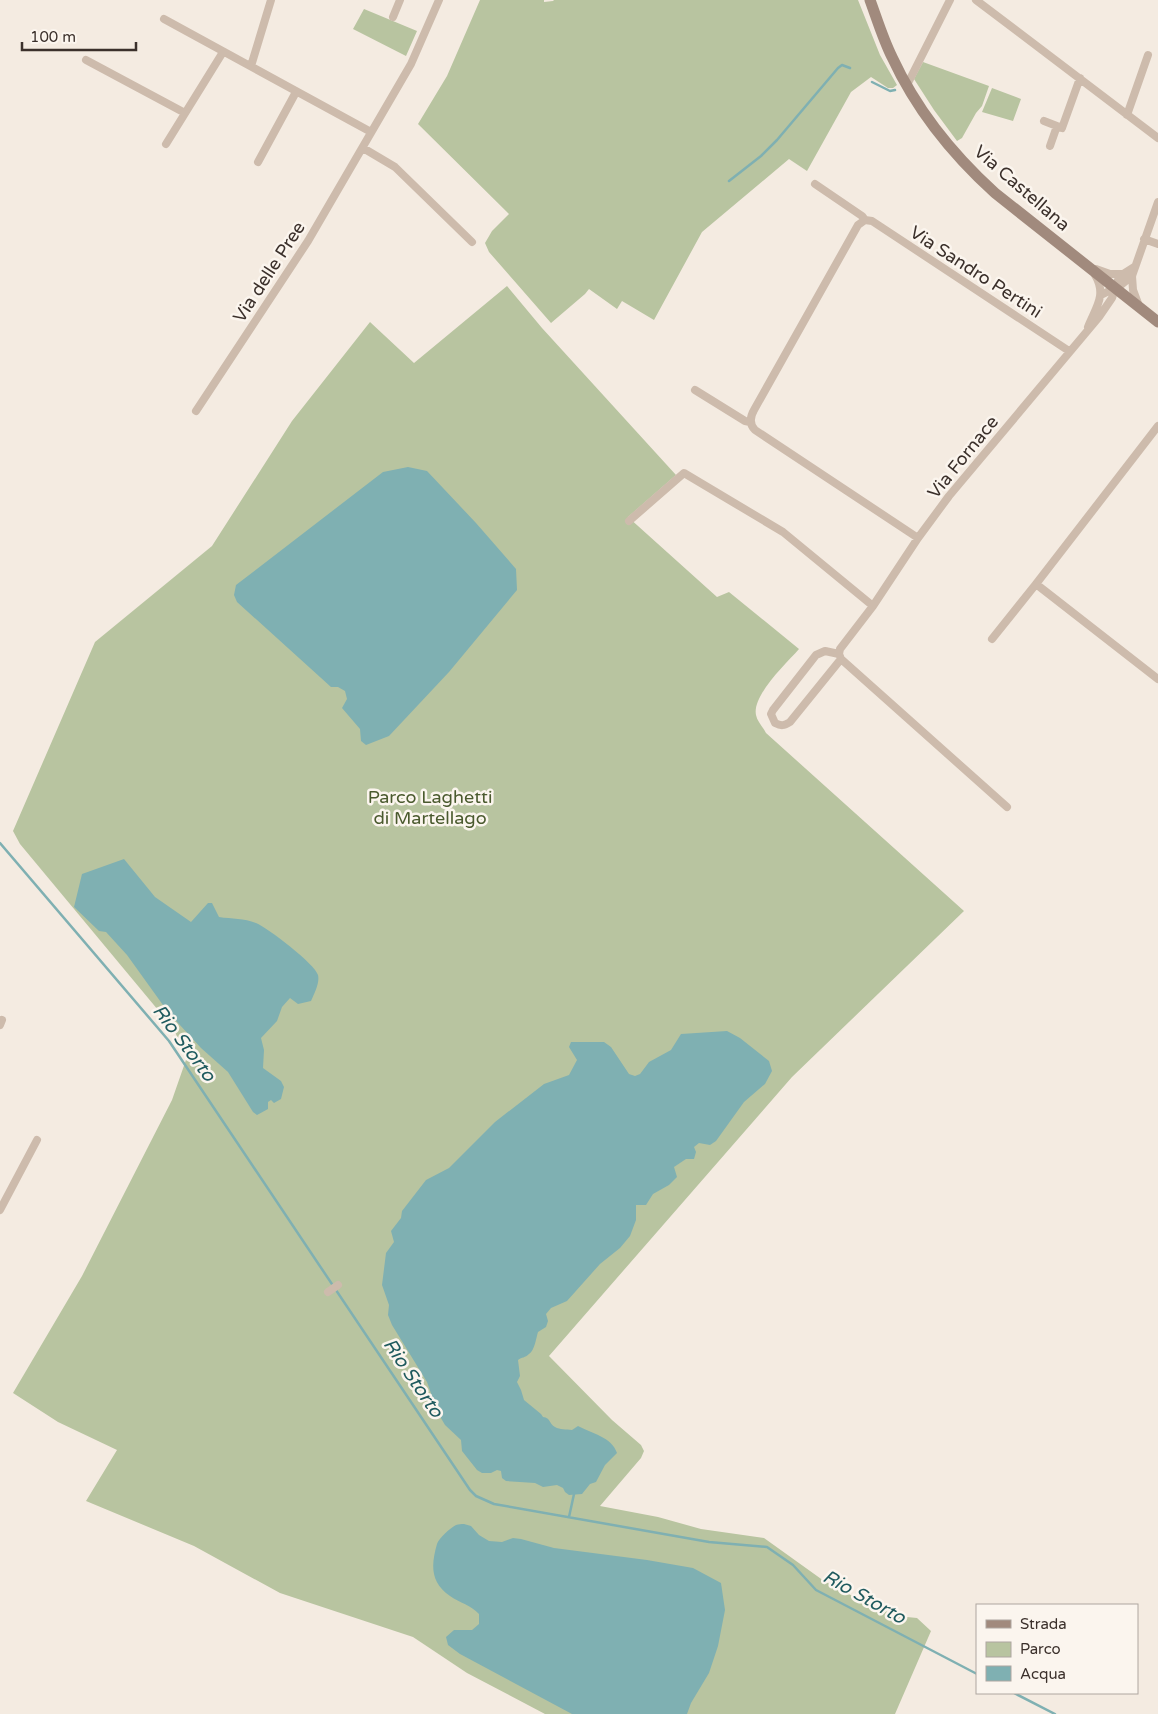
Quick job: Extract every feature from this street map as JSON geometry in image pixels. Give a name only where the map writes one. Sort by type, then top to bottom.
[{"type":"street","points":[[251,66],[271,0]]},
{"type":"street","points":[[393,17],[400,0]]},
{"type":"street","name":"Via delle Pree","points":[[196,411],[308,241],[411,64],[439,0]]},
{"type":"street","name":"Via Castellana","points":[[870,0],[892,57],[907,85],[948,146],[995,193],[1158,322]]},
{"type":"street","points":[[907,85],[950,0]]},
{"type":"street","points":[[976,0],[1158,138]]},
{"type":"street","points":[[164,19],[371,132]]},
{"type":"street","points":[[166,144],[223,52]]},
{"type":"street","points":[[1128,115],[1148,55]]},
{"type":"street","points":[[86,60],[185,113]]},
{"type":"street","points":[[1044,121],[1062,128],[1080,78]]},
{"type":"street","points":[[258,162],[296,92]]},
{"type":"street","points":[[1050,146],[1057,126]]},
{"type":"street","points":[[362,148],[395,167],[472,242]]},
{"type":"street","name":"Via Sandro Pertini","points":[[815,184],[865,220],[872,221],[1069,351]]},
{"type":"street","points":[[1140,308],[1131,283],[1132,276],[1158,202]]},
{"type":"street","points":[[865,220],[858,225],[750,416],[750,422],[754,430],[918,538]]},
{"type":"street","points":[[1144,239],[1158,244]]},
{"type":"street","points":[[1086,264],[1110,274],[1123,274],[1134,267]]},
{"type":"street","points":[[1086,264],[1099,281],[1101,295],[1125,283],[1132,276]]},
{"type":"street","name":"Via Fornace","points":[[840,657],[824,651],[816,655],[773,710],[771,714],[774,723],[784,725],[790,722],[840,657],[840,649],[873,606],[918,538],[949,496],[1085,333],[1110,301],[1116,282],[1123,274]]},
{"type":"street","name":"Via Fornace","points":[[1085,333],[1101,295]]},
{"type":"street","points":[[1110,301],[1123,300],[1140,308]]},
{"type":"street","points":[[696,390],[745,421],[750,422]]},
{"type":"street","points":[[992,639],[1158,426]]},
{"type":"street","points":[[629,521],[684,473],[783,532],[873,606]]},
{"type":"street","points":[[1036,584],[1158,679]]},
{"type":"street","points":[[840,657],[1007,806]]},
{"type":"street","points":[[0,1210],[37,1140]]},
{"type":"street","points":[[328,1292],[338,1285]]},
{"type":"green space","points":[[480,0],[544,0],[544,2],[554,0],[858,0],[880,55],[897,85],[893,88],[888,88],[871,77],[851,92],[807,171],[789,159],[702,232],[654,320],[622,301],[617,309],[589,289],[551,323],[489,252],[485,243],[492,231],[509,214],[418,124],[447,76]]},
{"type":"green space","points":[[364,9],[417,31],[406,56],[353,29]]},
{"type":"green space","points":[[923,62],[989,86],[982,106],[962,138],[957,141],[914,79]]},
{"type":"green space","points":[[992,88],[1021,99],[1013,121],[982,112]]},
{"type":"green space","name":"Parco Laghetti di Martellago","points":[[507,286],[542,328],[676,475],[628,517],[717,597],[729,592],[799,649],[771,680],[759,698],[756,715],[766,733],[964,911],[792,1077],[549,1356],[612,1420],[641,1445],[644,1451],[641,1458],[600,1506],[658,1517],[701,1529],[764,1538],[824,1581],[862,1601],[897,1616],[917,1618],[931,1631],[895,1714],[545,1714],[467,1673],[413,1637],[280,1593],[194,1546],[86,1501],[117,1450],[58,1422],[13,1393],[82,1276],[172,1100],[187,1057],[173,1028],[20,844],[13,831],[95,642],[212,546],[292,421],[370,322],[414,363]]},
{"type":"water","points":[[408,467],[427,471],[476,523],[516,569],[517,590],[449,672],[389,736],[366,745],[361,741],[360,729],[342,708],[347,699],[345,691],[338,687],[331,687],[237,602],[234,595],[236,585],[383,472]]},
{"type":"water","points":[[124,859],[155,897],[191,922],[208,903],[212,903],[219,917],[242,919],[262,926],[300,955],[318,975],[317,985],[311,1001],[298,1004],[290,998],[282,1007],[277,1021],[261,1038],[264,1050],[263,1068],[281,1081],[284,1087],[281,1099],[274,1103],[271,1100],[268,1102],[268,1109],[257,1115],[253,1112],[228,1072],[201,1048],[168,1012],[127,955],[106,932],[99,931],[74,907],[82,874]]},
{"type":"water","points":[[727,1031],[740,1038],[769,1061],[772,1071],[765,1084],[744,1102],[716,1141],[710,1145],[699,1143],[694,1147],[696,1152],[694,1159],[686,1159],[674,1167],[677,1177],[669,1185],[653,1194],[646,1205],[636,1205],[636,1220],[630,1236],[620,1248],[600,1264],[567,1301],[551,1308],[546,1314],[548,1321],[546,1327],[538,1332],[533,1350],[518,1360],[520,1376],[517,1382],[524,1400],[555,1427],[572,1430],[578,1426],[606,1439],[617,1453],[605,1465],[596,1482],[590,1484],[582,1494],[569,1495],[563,1488],[557,1485],[543,1487],[535,1483],[506,1481],[502,1478],[501,1471],[497,1470],[491,1473],[482,1473],[477,1470],[462,1451],[461,1440],[445,1425],[438,1413],[427,1382],[392,1325],[388,1315],[389,1305],[382,1285],[386,1253],[394,1242],[391,1231],[401,1218],[402,1211],[426,1180],[449,1168],[495,1122],[544,1084],[569,1075],[577,1060],[569,1047],[571,1042],[604,1042],[611,1047],[629,1074],[635,1076],[640,1074],[649,1062],[671,1050],[681,1034]]},
{"type":"water","points":[[464,1524],[471,1526],[479,1535],[489,1541],[502,1542],[513,1538],[521,1539],[554,1548],[693,1568],[721,1583],[725,1610],[718,1646],[709,1673],[691,1703],[687,1714],[572,1714],[460,1654],[448,1645],[446,1637],[454,1630],[472,1630],[479,1624],[479,1614],[443,1591],[434,1573],[433,1566],[438,1542],[454,1526]]},
{"type":"waterway","points":[[729,181],[761,156],[777,140],[838,68],[842,65],[850,68]]},
{"type":"waterway","points":[[872,82],[890,91],[895,90]]},
{"type":"waterway","name":"Rio Storto","points":[[0,843],[169,1041],[470,1490],[476,1496],[494,1504],[709,1542],[767,1547],[793,1565],[816,1590],[976,1673]]},
{"type":"waterway","points":[[569,1517],[574,1494]]},
{"type":"waterway","name":"Rio Storto","points":[[1016,1694],[1055,1714]]}]
